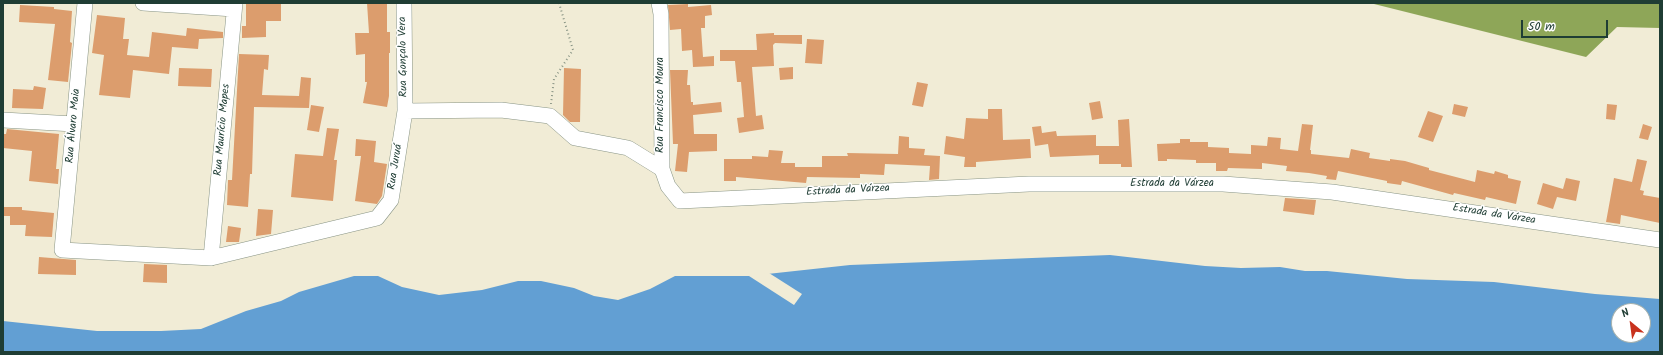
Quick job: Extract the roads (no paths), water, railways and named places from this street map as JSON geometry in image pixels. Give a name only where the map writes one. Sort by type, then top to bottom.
[{"type":"street","name":"Rua Álvaro Maia","points":[[62,250],[85,3]]},
{"type":"street","points":[[143,3],[234,6]]},
{"type":"street","name":"Rua Gonçalo Vera","points":[[404,3],[405,111]]},
{"type":"street","name":"Rua Francisco Moura","points":[[659,3],[662,169],[668,186],[680,200]]},
{"type":"street","name":"Rua Maurício Mapes","points":[[211,258],[234,6]]},
{"type":"street","points":[[405,111],[501,110],[550,116],[576,138],[628,148],[662,169]]},
{"type":"street","name":"Rua Juruá","points":[[62,250],[211,258],[377,218],[391,200],[405,111]]},
{"type":"street","points":[[3,120],[74,124]]},
{"type":"street","name":"Estrada da Várzea","points":[[680,200],[1029,184],[1224,184],[1332,192],[1660,240]]},
{"type":"water","points":[[1110,255],[1205,266],[1241,268],[1280,267],[1305,271],[1327,271],[1407,279],[1494,282],[1595,294],[1660,299],[1660,352],[3,352],[3,321],[97,331],[161,331],[201,329],[246,311],[281,301],[299,292],[354,276],[378,276],[402,287],[439,295],[482,290],[518,281],[541,281],[574,288],[594,296],[618,300],[650,289],[675,276],[749,276],[850,265]]}]
